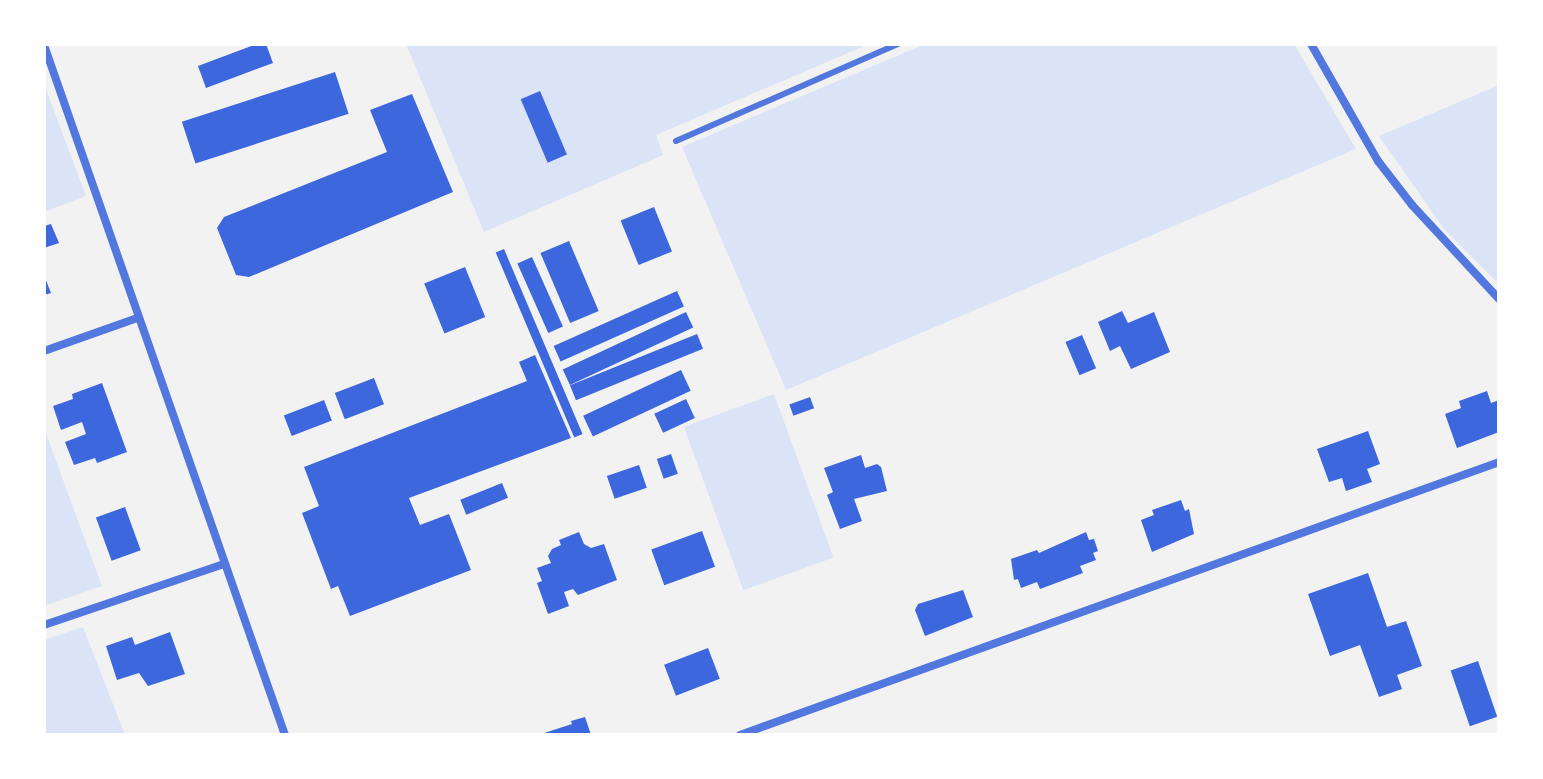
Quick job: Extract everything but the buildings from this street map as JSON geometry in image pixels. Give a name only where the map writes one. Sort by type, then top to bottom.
[{"type":"street","points":[[1311,44],[1378,161],[1412,205],[1499,299]]},
{"type":"street","points":[[44,45],[285,735]]},
{"type":"street","points":[[44,351],[137,318]]},
{"type":"street","points":[[740,735],[1499,462]]},
{"type":"street","points":[[44,625],[224,564]]},
{"type":"lane","points":[[676,141],[898,44]]},
{"type":"shaded area","points":[[406,44],[869,44],[656,135],[663,155],[484,232]]},
{"type":"shaded area","points":[[925,44],[1294,44],[1356,149],[786,390],[682,147]]},
{"type":"shaded area","points":[[44,84],[86,196],[44,212]]},
{"type":"shaded area","points":[[1499,85],[1499,284],[1444,229],[1379,136]]},
{"type":"shaded area","points":[[774,394],[834,558],[743,590],[684,427]]},
{"type":"shaded area","points":[[44,428],[102,586],[44,606]]},
{"type":"shaded area","points":[[83,627],[125,735],[44,735],[44,640]]}]
